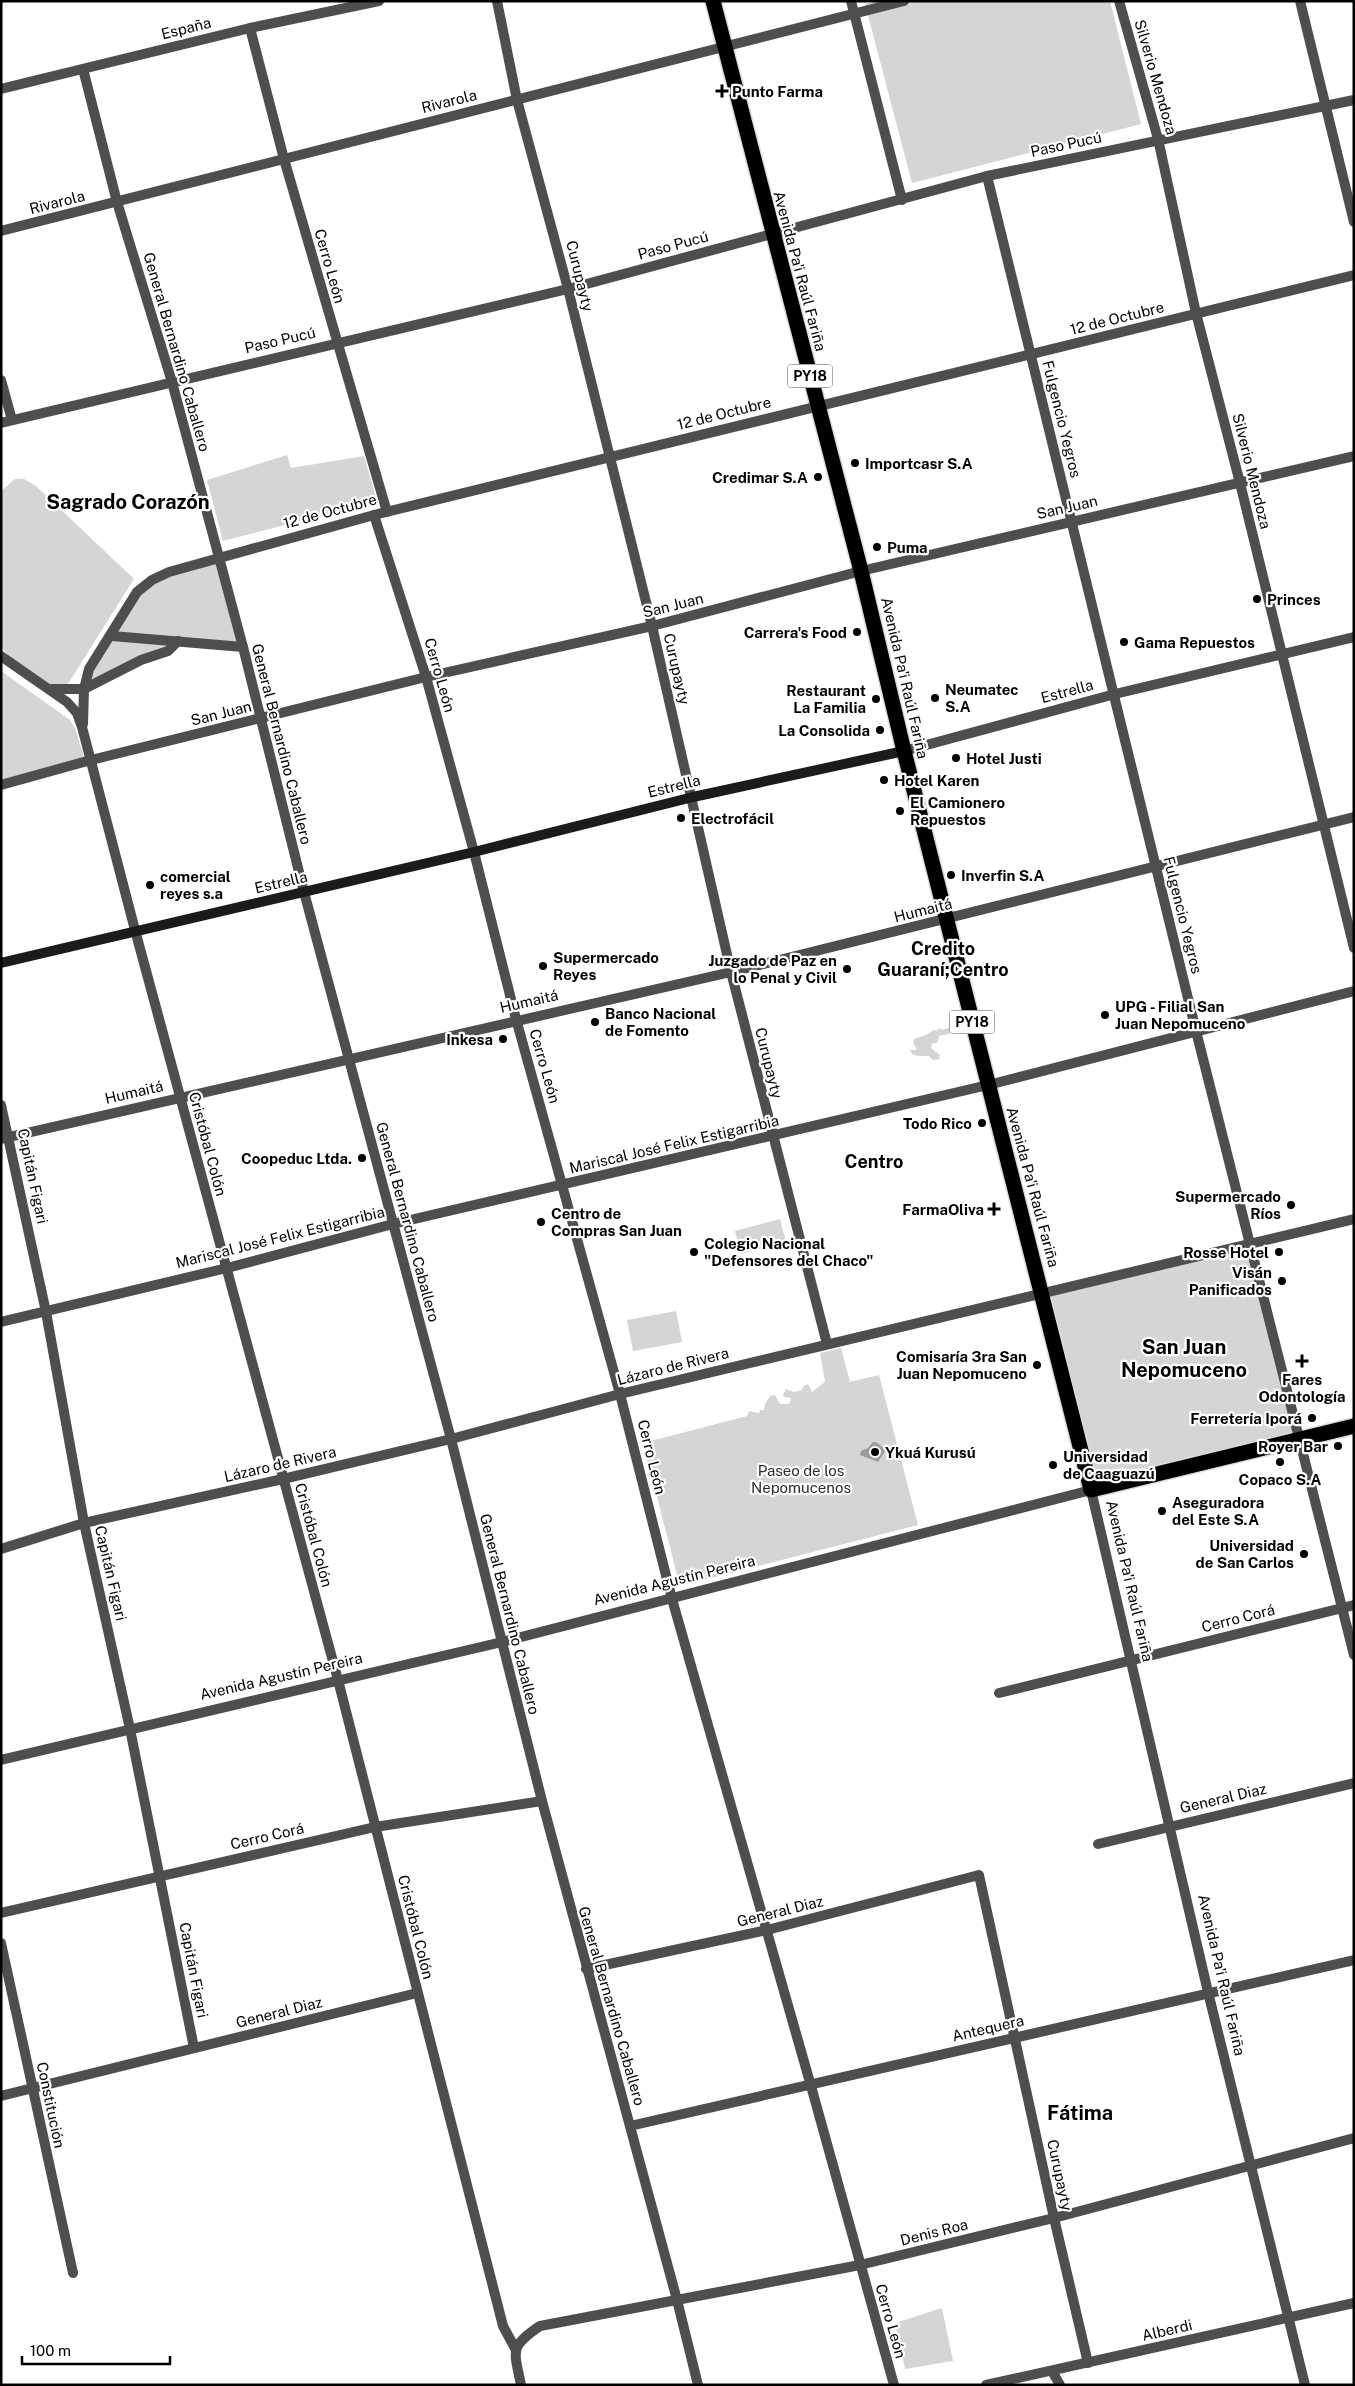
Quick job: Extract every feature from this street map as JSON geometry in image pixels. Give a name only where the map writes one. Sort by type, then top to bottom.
[{"type":"highway","name":"Avenida Pa'i Raúl Fariña","points":[[713,1],[861,571],[946,920],[1091,1490]]},
{"type":"highway","name":"Avenida Agustín Pereira","points":[[1091,1490],[1354,1426]]},
{"type":"main road","name":"Estrella","points":[[1,962],[474,852],[693,797],[904,751]]},
{"type":"street","name":"España","points":[[1,89],[250,28],[380,1]]},
{"type":"street","name":"Curupayty","points":[[497,1],[517,100],[568,288],[608,457],[652,626],[693,797],[731,972],[827,1344]]},
{"type":"street","points":[[851,1],[902,200]]},
{"type":"street","name":"Rivarola","points":[[1,231],[904,1]]},
{"type":"street","name":"Silverio Mendoza","points":[[1119,1],[1158,139],[1196,313],[1240,483],[1354,948]]},
{"type":"street","points":[[1300,1],[1354,222]]},
{"type":"street","name":"Cerro León","points":[[250,28],[284,159],[336,342],[388,512]]},
{"type":"street","name":"General Bernardino Caballero","points":[[83,69],[117,202],[172,382],[243,647],[304,892],[451,1439],[542,1802],[677,2300],[698,2385]]},
{"type":"street","name":"Paso Pucú","points":[[6,422],[568,288],[988,176],[1158,139],[1354,100]]},
{"type":"street","name":"Fulgencio Yegros","points":[[988,176],[1196,1032],[1354,1656]]},
{"type":"street","name":"12 de Octubre","points":[[82,727],[84,689],[89,669],[112,636],[138,592],[152,580],[169,572],[374,515],[1354,275]]},
{"type":"street","points":[[1,380],[6,422]]},
{"type":"street","name":"San Juan","points":[[1,786],[91,760],[426,678],[652,626],[861,571],[1354,456]]},
{"type":"street","name":"Cerro León","points":[[374,515],[426,678],[474,852],[516,1020],[620,1394],[672,1599],[812,2086],[894,2385]]},
{"type":"street","points":[[112,636],[243,647]]},
{"type":"street","name":"Estrella","points":[[904,751],[1115,694],[1282,656],[1354,637]]},
{"type":"street","points":[[48,689],[84,689],[141,660],[168,651],[178,641]]},
{"type":"street","points":[[1,656],[67,702],[77,713],[82,727]]},
{"type":"street","name":"Cristóbal Colón","points":[[82,727],[338,1680],[503,2326],[516,2350]]},
{"type":"street","name":"Humaitá","points":[[5,1138],[180,1096],[731,972],[1354,817]]},
{"type":"street","name":"Mariscal José Felix Estigarribia","points":[[1,1322],[226,1268],[393,1224],[988,1084],[1354,991]]},
{"type":"street","name":"Capitán Figari","points":[[1,1105],[5,1138],[46,1312],[84,1523],[130,1729],[194,2048]]},
{"type":"street","name":"Lázaro de Rivera","points":[[1,1549],[84,1523],[283,1479],[451,1439],[620,1394],[1354,1219]]},
{"type":"street","name":"Avenida Agustín Pereira","points":[[1,1760],[502,1642],[1091,1490]]},
{"type":"street","name":"Avenida Pa'i Raúl Fariña","points":[[1091,1490],[1168,1827],[1249,2166],[1305,2385]]},
{"type":"street","name":"Cerro Corá","points":[[998,1693],[1354,1605]]},
{"type":"street","name":"General Diaz","points":[[1098,1844],[1354,1783]]},
{"type":"street","name":"Cerro Corá","points":[[1,1913],[375,1826],[542,1802]]},
{"type":"street","name":"Curupayty","points":[[979,1875],[1054,2218],[1088,2363]]},
{"type":"street","name":"General Diaz","points":[[586,1969],[767,1930],[979,1875]]},
{"type":"street","name":"Constitución","points":[[1,1943],[73,2273]]},
{"type":"street","name":"Antequera","points":[[630,2126],[812,2086],[1014,2037],[1354,1960]]},
{"type":"street","name":"General Diaz","points":[[1,2096],[418,1993]]},
{"type":"street","name":"Denis Roa","points":[[516,2350],[520,2340],[540,2326],[860,2266],[1054,2218],[1354,2138]]},
{"type":"street","name":"Alberdi","points":[[986,2385],[1354,2303]]},
{"type":"street","points":[[516,2350],[521,2385]]},
{"type":"street","points":[[1052,2371],[1060,2385]]},
{"type":"green space","points":[[878,1],[1110,1],[1141,124],[912,183],[865,4]]},
{"type":"green space","points":[[287,455],[291,468],[364,456],[377,501],[223,541],[207,480]]},
{"type":"green space","points":[[15,479],[24,479],[36,486],[134,579],[66,687],[48,691],[1,648],[1,491]]},
{"type":"green space","points":[[218,557],[243,647],[178,641],[92,683],[89,669],[124,614],[152,580]]},
{"type":"green space","points":[[1,671],[70,720],[75,728],[84,757],[1,783]]},
{"type":"green space","points":[[957,1025],[959,1031],[939,1036],[938,1042],[932,1044],[931,1048],[940,1055],[939,1059],[933,1060],[929,1056],[912,1054],[910,1050],[917,1050],[913,1042],[914,1039],[940,1028],[942,1030]]},
{"type":"green space","points":[[780,1219],[786,1242],[741,1254],[735,1231]]},
{"type":"green space","points":[[1249,1246],[1296,1438],[1093,1488],[1044,1293]]},
{"type":"green space","points":[[676,1311],[682,1342],[633,1351],[627,1320]]},
{"type":"green space","name":"Paseo de los Nepomucenos","points":[[841,1348],[850,1382],[879,1375],[918,1525],[680,1586],[643,1443],[747,1416],[749,1411],[759,1413],[760,1410],[764,1410],[770,1396],[775,1395],[780,1404],[789,1404],[791,1398],[784,1397],[783,1395],[786,1389],[794,1392],[802,1390],[803,1386],[808,1384],[812,1392],[825,1382],[820,1353]]},
{"type":"green space","points":[[942,2308],[953,2361],[905,2369],[895,2323]]},
{"type":"shaded area","points":[[873,1442],[876,1442],[886,1450],[878,1462],[860,1455],[861,1451],[868,1448]]},
{"type":"place","name":"Punto Farma","points":[[722,91]]},
{"type":"place","name":"Importcasr S.A","points":[[855,463]]},
{"type":"place","name":"Credimar S.A","points":[[818,477]]},
{"type":"place","name":"Puma","points":[[877,547]]},
{"type":"place","name":"Princes","points":[[1257,599]]},
{"type":"place","name":"Carrera's Food","points":[[857,632]]},
{"type":"place","name":"Gama Repuestos","points":[[1124,642]]},
{"type":"place","name":"Neumatec S.A","points":[[935,698]]},
{"type":"place","name":"Restaurant La Familia","points":[[876,699]]},
{"type":"place","name":"La Consolida","points":[[880,730]]},
{"type":"place","name":"Hotel Justi","points":[[956,758]]},
{"type":"place","name":"Hotel Karen","points":[[884,780]]},
{"type":"place","name":"El Camionero Repuestos","points":[[900,811]]},
{"type":"place","name":"Electrofácil","points":[[681,818]]},
{"type":"place","name":"Inverfin S.A","points":[[951,875]]},
{"type":"place","name":"comercial reyes s.a","points":[[150,885]]},
{"type":"place","name":"Supermercado Reyes","points":[[543,966]]},
{"type":"place","name":"Juzgado de Paz en lo Penal y Civil","points":[[847,969]]},
{"type":"place","name":"UPG - Filial San Juan Nepomuceno","points":[[1105,1015]]},
{"type":"place","name":"Banco Nacional de Fomento","points":[[595,1022]]},
{"type":"place","name":"Inkesa","points":[[503,1039]]},
{"type":"place","name":"Todo Rico","points":[[982,1123]]},
{"type":"place","name":"Coopeduc Ltda.","points":[[362,1158]]},
{"type":"place","name":"Supermercado Ríos","points":[[1291,1205]]},
{"type":"place","name":"FarmaOliva","points":[[994,1209]]},
{"type":"place","name":"Centro de Compras San Juan","points":[[541,1222]]},
{"type":"place","name":"Colegio Nacional \"Defensores del Chaco\"","points":[[694,1252]]},
{"type":"place","name":"Rosse Hotel","points":[[1279,1252]]},
{"type":"place","name":"Visán Panificados","points":[[1282,1281]]},
{"type":"place","name":"Fares Odontología","points":[[1302,1361]]},
{"type":"place","name":"Comisaría 3ra San Juan Nepomuceno","points":[[1037,1365]]},
{"type":"place","name":"Ferretería Iporá","points":[[1312,1418]]},
{"type":"place","name":"Royer Bar","points":[[1338,1446]]},
{"type":"place","name":"Ykuá Kurusú","points":[[875,1452]]},
{"type":"place","name":"Copaco S.A","points":[[1280,1462]]},
{"type":"place","name":"Universidad de Caaguazú","points":[[1053,1465]]},
{"type":"place","name":"Aseguradora del Este S.A","points":[[1162,1511]]},
{"type":"place","name":"Universidad de San Carlos","points":[[1304,1554]]},
{"type":"district","name":"Sagrado Corazón","points":[[128,502]]},
{"type":"district","name":"Credito Guaraní;Centro","points":[[943,958]]},
{"type":"district","name":"Centro","points":[[874,1161]]},
{"type":"district","name":"San Juan Nepomuceno","points":[[1184,1358]]},
{"type":"district","name":"Fátima","points":[[1080,2113]]}]
